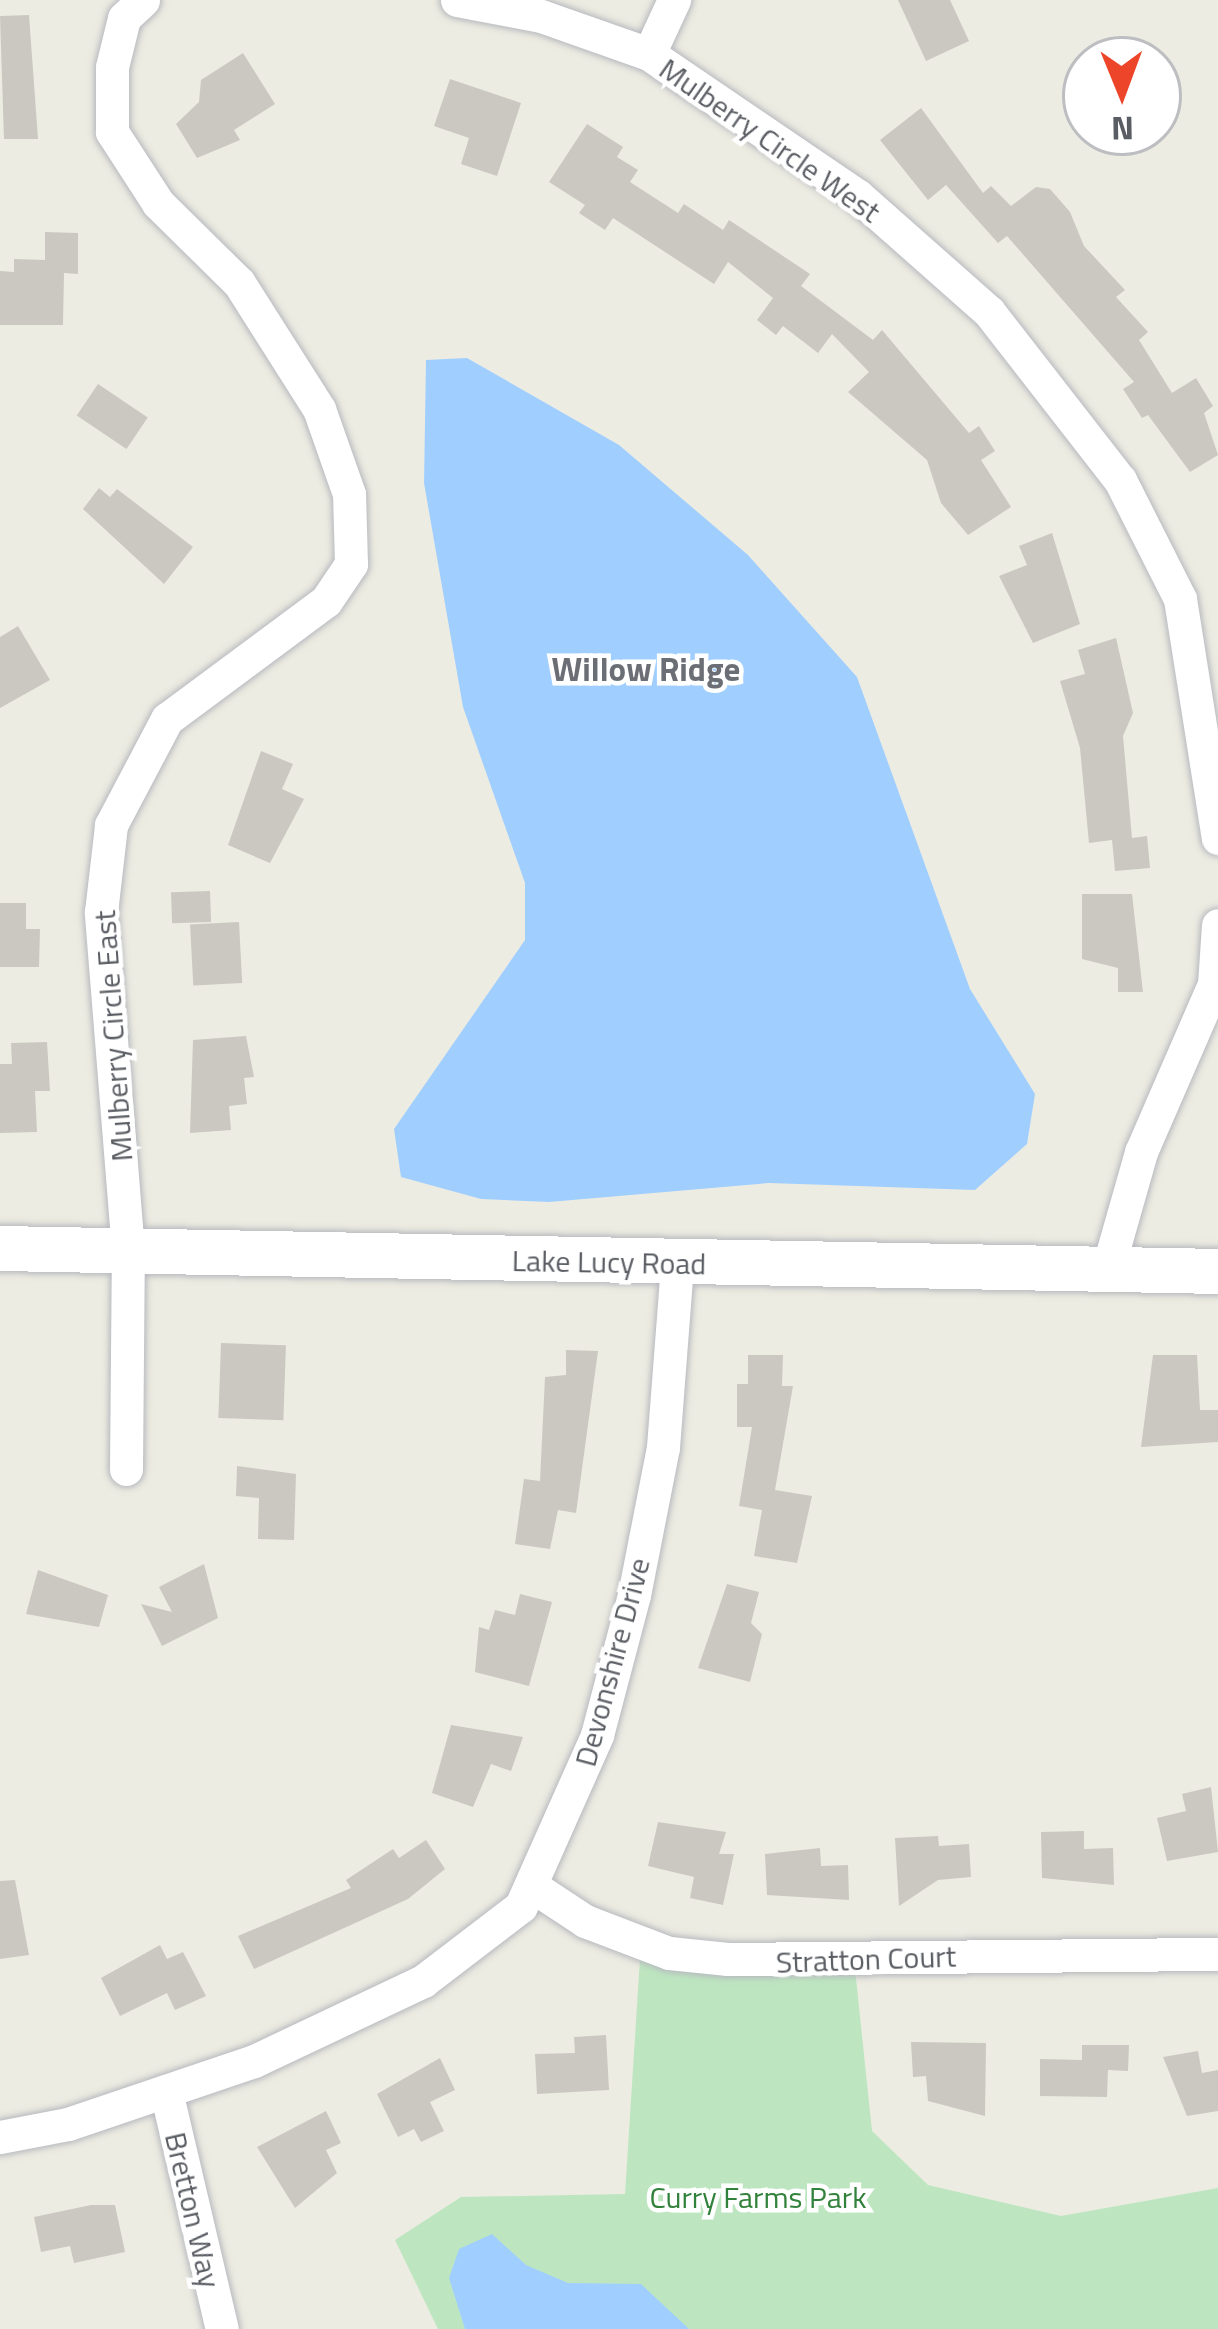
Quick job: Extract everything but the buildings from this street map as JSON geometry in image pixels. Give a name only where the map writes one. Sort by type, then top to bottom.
[{"type":"street","name":"Mulberry Circle East","points":[[126,1469],[128,1251],[101,912],[111,825],[167,719],[326,601],[351,564],[350,494],[319,409],[239,283],[158,203],[112,132],[120,34],[143,0]]},
{"type":"street","points":[[457,0],[542,16],[649,55],[674,0]]},
{"type":"street","name":"Mulberry Circle West","points":[[649,55],[858,196],[973,298],[1120,480],[1180,599],[1208,729],[1218,838]]},
{"type":"street","points":[[1108,1268],[1141,1152],[1214,984],[1218,926]]},
{"type":"street","name":"Lake Lucy Road","points":[[0,1248],[1218,1271]]},
{"type":"street","name":"Devonshire Drive","points":[[0,2137],[166,2091],[424,1981],[521,1906],[597,1735],[634,1594],[663,1447],[677,1263]]},
{"type":"street","name":"Stratton Court","points":[[532,1886],[585,1922],[669,1953],[728,1959],[1218,1954]]},
{"type":"street","name":"Bretton Way","points":[[166,2091],[222,2329]]},
{"type":"green space","name":"Curry Farms Park","points":[[641,1943],[854,1959],[872,2131],[928,2185],[1061,2216],[1218,2188],[1218,2329],[438,2329],[395,2240],[461,2197],[625,2194]]},
{"type":"water","points":[[467,358],[619,445],[748,555],[857,677],[970,989],[1035,1094],[1027,1144],[975,1190],[769,1183],[549,1202],[481,1199],[401,1177],[394,1129],[525,940],[525,883],[463,707],[424,483],[426,360]]},
{"type":"water","points":[[492,2234],[526,2265],[568,2283],[641,2284],[689,2329],[465,2329],[449,2278],[459,2249]]},
{"type":"district","name":"Willow Ridge","points":[[646,670]]}]
